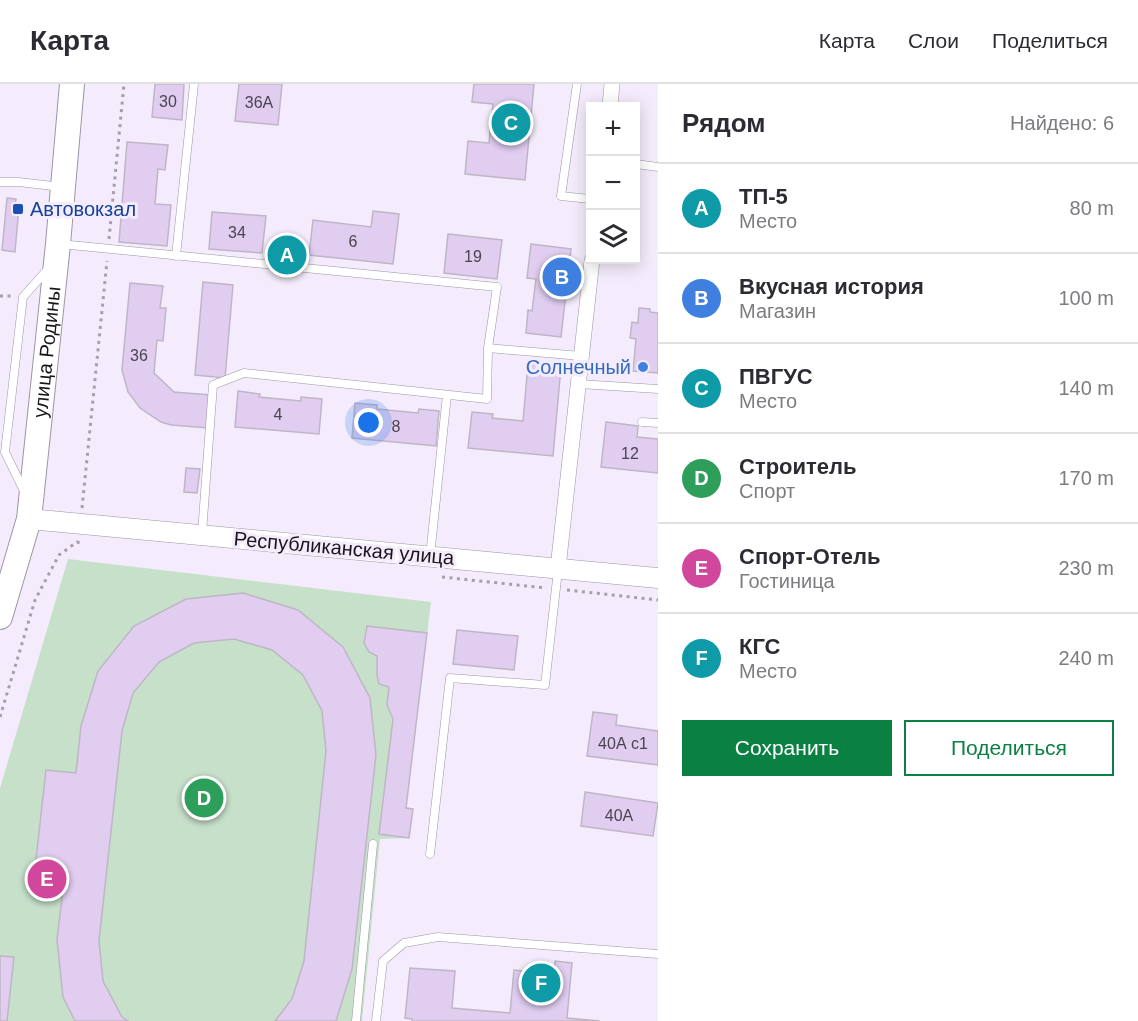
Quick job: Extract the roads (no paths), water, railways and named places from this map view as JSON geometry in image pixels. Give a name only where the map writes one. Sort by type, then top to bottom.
[{"type":"main road","name":"улица Родины","points":[[0,617],[12,562],[30,512],[72,84]]},
{"type":"street","points":[[610,102],[612,84]]},
{"type":"street","points":[[558,568],[592,264]]},
{"type":"street","name":"Республиканская улица","points":[[30,512],[81,524],[658,578]]},
{"type":"lane","points":[[176,256],[194,84]]},
{"type":"lane","points":[[577,84],[561,196],[586,198]]},
{"type":"lane","points":[[640,165],[658,167]]},
{"type":"lane","points":[[0,182],[63,187]]},
{"type":"lane","points":[[57,252],[108,249],[497,287],[488,348],[487,399],[244,373],[213,386],[202,535]]},
{"type":"lane","points":[[488,348],[581,356]]},
{"type":"lane","points":[[579,384],[658,389]]},
{"type":"lane","points":[[430,556],[447,395]]},
{"type":"lane","points":[[642,422],[658,423]]},
{"type":"lane","points":[[430,854],[450,678],[545,685],[558,568]]},
{"type":"lane","points":[[356,1021],[373,844]]},
{"type":"lane","points":[[376,1021],[383,961],[404,943],[438,937],[658,954]]},
{"type":"place","name":"ПВГУС","points":[[511,123]]},
{"type":"place","name":"Автовокзал","points":[[18,209]]},
{"type":"place","name":"ТП-5","points":[[287,255]]},
{"type":"place","name":"Вкусная история","points":[[562,277]]},
{"type":"place","name":"Солнечный","points":[[643,367]]},
{"type":"place","name":"Строитель","points":[[204,798]]},
{"type":"place","name":"Спорт-Отель","points":[[47,879]]},
{"type":"place","name":"КГС","points":[[541,983]]}]
